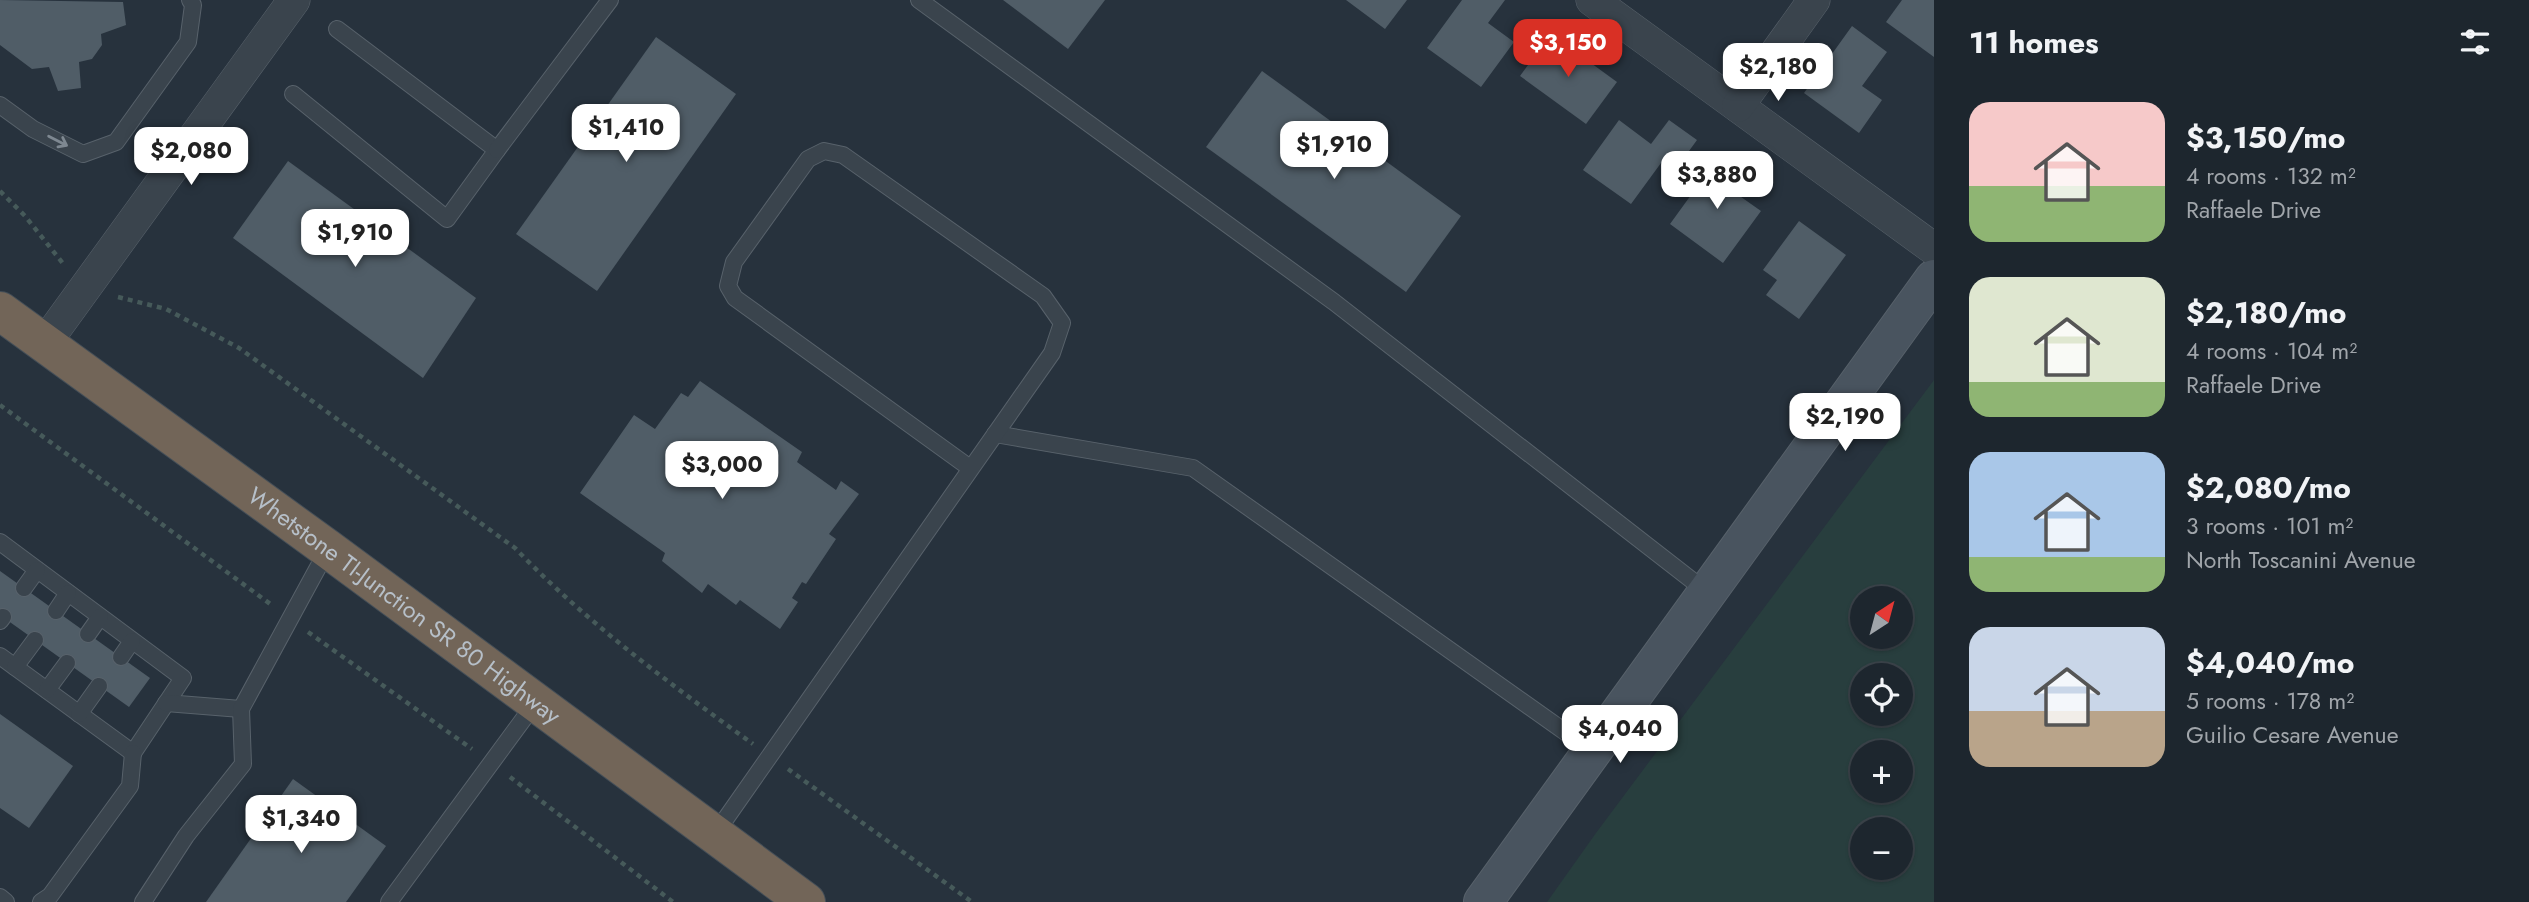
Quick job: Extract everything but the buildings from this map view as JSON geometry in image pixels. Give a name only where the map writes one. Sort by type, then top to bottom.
[{"type":"highway","name":"Whetstone TI-Junction SR 80 Highway","points":[[0,311],[715,834],[793,898]]},
{"type":"street","points":[[45,343],[294,0]]},
{"type":"street","points":[[1592,0],[1934,249]]},
{"type":"street","points":[[1738,106],[1814,0]]},
{"type":"street","points":[[1483,902],[1934,279]]},
{"type":"lane","points":[[0,105],[33,129],[83,154],[116,142],[188,42],[193,5],[190,0]]},
{"type":"lane","points":[[293,94],[447,219],[610,0]]},
{"type":"lane","points":[[919,0],[1334,302],[1707,592]]},
{"type":"lane","points":[[337,29],[497,150]]},
{"type":"lane","points":[[715,834],[1052,353],[1062,323],[1042,296],[844,155],[824,151],[808,159],[734,262],[729,286],[734,298],[970,468]]},
{"type":"lane","points":[[995,434],[1193,468],[1592,751]]},
{"type":"lane","points":[[2,546],[183,678],[133,753],[130,786],[50,896],[41,902]]},
{"type":"lane","points":[[144,902],[186,836],[243,764],[241,709],[328,549]]},
{"type":"lane","points":[[24,588],[37,570]]},
{"type":"lane","points":[[56,611],[68,593]]},
{"type":"lane","points":[[88,634],[100,617]]},
{"type":"lane","points":[[15,667],[35,640]]},
{"type":"lane","points":[[121,657],[132,641]]},
{"type":"lane","points":[[0,656],[133,753]]},
{"type":"lane","points":[[47,690],[67,663]]},
{"type":"lane","points":[[79,714],[99,686]]},
{"type":"lane","points":[[389,902],[536,702]]},
{"type":"lane","points":[[166,704],[241,709]]},
{"type":"lane","points":[[0,897],[6,902]]},
{"type":"path","points":[[0,191],[25,216],[83,290],[166,309],[239,348],[514,548],[554,589],[694,702],[972,902]]},
{"type":"path","points":[[0,405],[491,763],[673,902]]},
{"type":"green space","points":[[1934,380],[1934,902],[1547,902],[1596,833]]}]
